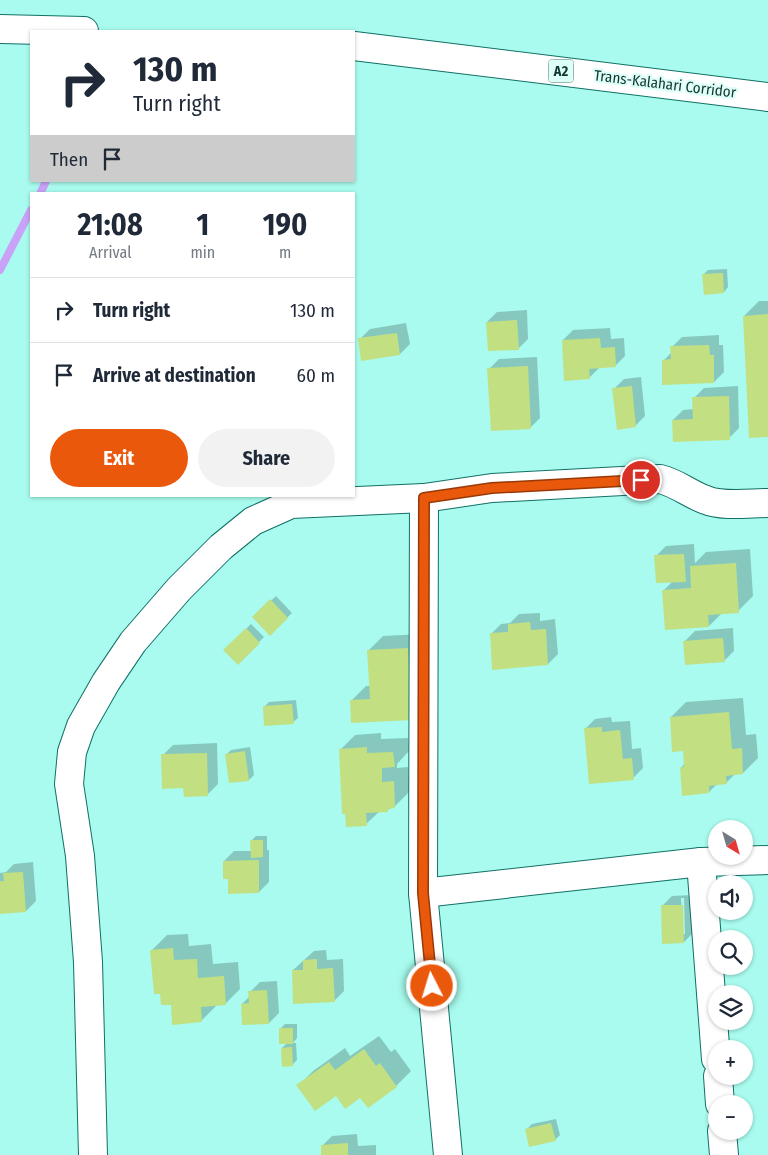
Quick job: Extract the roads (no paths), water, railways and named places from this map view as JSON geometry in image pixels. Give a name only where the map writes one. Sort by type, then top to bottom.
[{"type":"main road","points":[[0,29],[42,30]]},
{"type":"main road","name":"Trans-Kalahari Corridor","points":[[355,46],[768,97]]},
{"type":"main road","points":[[93,1155],[88,962],[80,856],[69,784],[72,752],[81,726],[106,682],[133,642],[179,589],[221,547],[253,521],[291,504],[424,498],[492,488],[660,479],[673,482],[706,501],[718,503],[768,503]]},
{"type":"main road","points":[[424,498],[423,893],[448,1155]]},
{"type":"main road","points":[[423,893],[701,862],[768,860]]},
{"type":"main road","points":[[701,862],[715,1040]]},
{"type":"main road","points":[[723,1140],[724,1155]]},
{"type":"waterway","points":[[41,192],[46,182]]},
{"type":"waterway","points":[[0,270],[30,212]]}]
